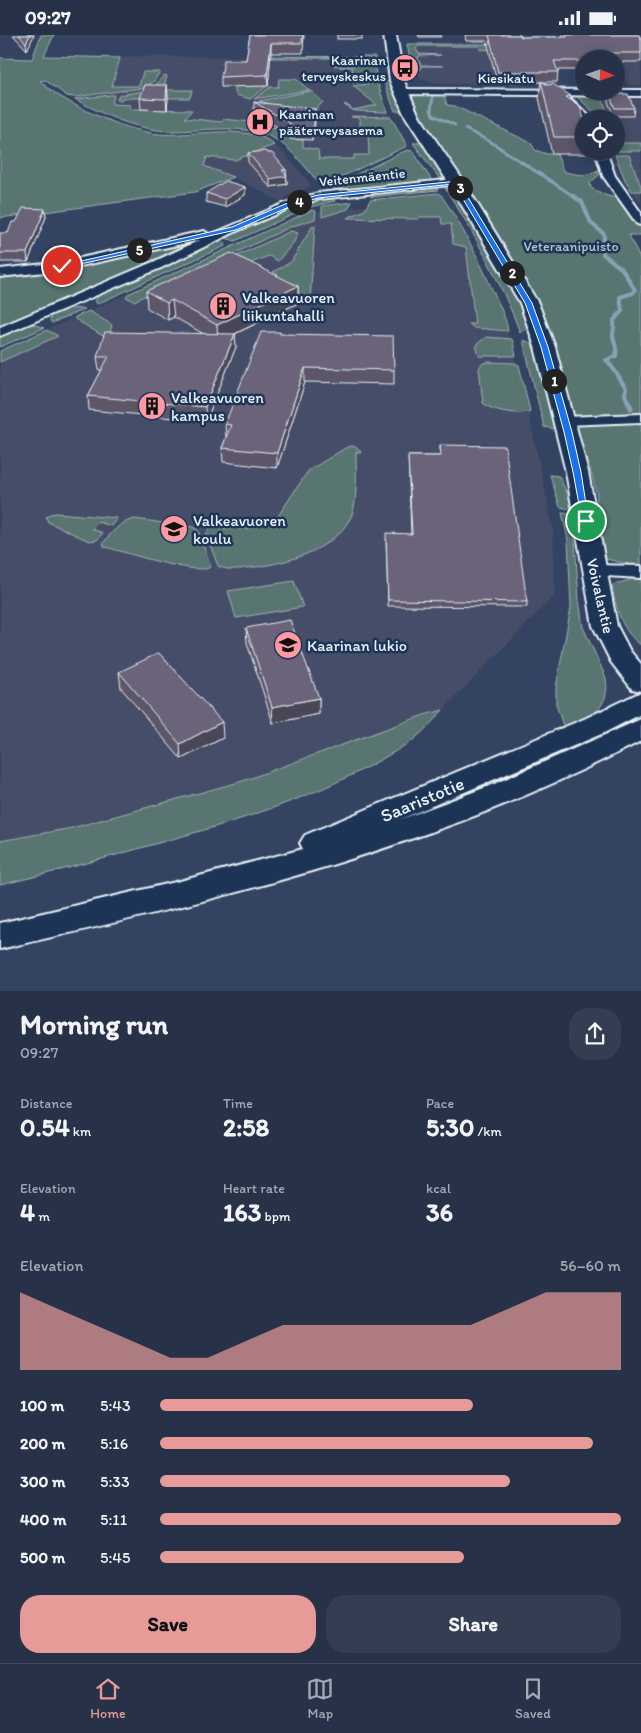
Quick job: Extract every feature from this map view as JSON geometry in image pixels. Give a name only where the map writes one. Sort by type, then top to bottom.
[{"type":"street","name":"Voivalantie","points":[[390,35],[401,92],[411,114],[456,182],[529,303],[545,347],[565,421],[577,472],[605,626],[613,645],[641,682]]},
{"type":"street","name":"Kiesikatu","points":[[401,92],[641,93]]},
{"type":"street","points":[[556,93],[578,110]]},
{"type":"street","points":[[603,160],[609,176],[641,221]]},
{"type":"street","name":"Veitenmäentie","points":[[0,332],[157,265],[234,228],[287,206],[318,196],[456,182]]},
{"type":"street","points":[[0,273],[62,266],[234,228]]},
{"type":"street","points":[[565,421],[641,418]]},
{"type":"street","points":[[594,571],[641,572]]},
{"type":"street","name":"Saaristotie","points":[[199,888],[353,828],[585,729],[641,702]]},
{"type":"street","name":"Saaristotie","points":[[0,936],[126,908],[359,844],[474,804],[641,729]]},
{"type":"shaded area","points":[[414,45],[545,46],[559,85],[437,84],[420,79]]},
{"type":"shaded area","points":[[562,53],[575,53],[575,72],[569,72]]},
{"type":"shaded area","points":[[625,53],[641,53],[641,85],[627,85],[625,80]]},
{"type":"shaded area","name":"Kaarinan pääterveysasema","points":[[76,56],[372,57],[377,80],[391,119],[408,144],[319,183],[291,149],[273,137],[230,128],[171,131],[148,129],[90,108],[70,97],[40,75]]},
{"type":"shaded area","points":[[625,96],[641,96],[641,203],[636,196],[622,160],[625,160],[625,110],[601,110],[596,100],[625,100]]},
{"type":"shaded area","points":[[274,145],[282,151],[312,186],[287,196],[282,202],[233,177],[204,166],[207,157],[235,160]]},
{"type":"shaded area","points":[[428,200],[455,218],[498,301],[529,405],[530,420],[553,528],[555,595],[443,710],[424,715],[243,781],[72,828],[0,841],[0,351],[285,223],[310,214],[333,209]]},
{"type":"green space","points":[[41,35],[54,35],[44,56],[120,58],[112,86],[139,86],[143,72],[160,72],[153,82],[143,88],[74,97],[67,96],[45,80],[40,81],[64,99],[79,107],[112,122],[144,132],[171,134],[236,132],[264,138],[274,145],[235,160],[207,157],[204,166],[233,177],[195,192],[0,218],[0,58],[32,59]]},
{"type":"green space","points":[[407,44],[496,44],[489,48],[492,49],[480,50],[479,46],[418,46],[416,49],[419,54],[441,55],[419,56],[418,59],[421,65],[443,66],[421,66],[421,69],[412,70]]},
{"type":"green space","points":[[256,56],[375,57],[375,60],[334,66],[334,58],[256,58]]},
{"type":"green space","points":[[374,63],[377,80],[353,83],[352,67],[339,67]]},
{"type":"green space","points":[[164,75],[167,76],[163,90],[192,90],[190,98],[122,98],[117,100],[119,95],[144,91],[155,86]]},
{"type":"green space","points":[[279,79],[296,79],[309,90],[254,99],[270,87],[278,87]]},
{"type":"green space","points":[[384,82],[390,83],[402,111],[395,111]]},
{"type":"green space","points":[[378,84],[387,112],[353,110],[377,105],[353,86]]},
{"type":"green space","points":[[234,86],[267,86],[250,99],[236,95]]},
{"type":"green space","points":[[311,91],[323,102],[316,109],[284,108],[259,101]]},
{"type":"green space","name":"Veteraanipuisto","points":[[418,94],[444,95],[447,105],[455,106],[531,143],[535,150],[547,154],[557,154],[563,171],[581,175],[598,170],[599,175],[590,183],[591,188],[607,196],[619,198],[634,221],[641,225],[641,235],[629,235],[641,261],[641,567],[606,559],[596,526],[597,495],[590,468],[578,447],[548,349],[530,300],[498,233],[433,139],[410,99]]},
{"type":"green space","points":[[114,95],[112,104],[131,105],[130,109],[192,110],[185,118],[221,122],[224,119],[259,123],[257,126],[281,128],[290,134],[290,139],[303,140],[303,147],[318,150],[319,159],[354,159],[354,155],[369,155],[368,133],[360,132],[360,118],[352,116],[391,117],[407,146],[324,185],[315,179],[287,147],[275,139],[260,133],[238,129],[172,131],[147,128],[109,116],[75,99]]},
{"type":"green space","points":[[580,100],[603,100],[607,110],[591,110]]},
{"type":"green space","points":[[413,143],[419,143],[430,153],[444,173],[443,178],[439,178]]},
{"type":"green space","points":[[625,143],[641,143],[641,151],[625,151]]},
{"type":"green space","points":[[407,150],[413,151],[432,181],[341,191],[332,188],[334,185]]},
{"type":"green space","points":[[625,155],[629,155],[641,186],[641,191],[632,191],[625,180],[617,160],[625,160]]},
{"type":"green space","points":[[434,187],[438,190],[371,197],[378,193]]},
{"type":"green space","points":[[445,188],[456,191],[512,284],[529,328],[520,332],[486,258]]},
{"type":"green space","points":[[438,193],[455,217],[474,251],[501,308],[508,331],[474,328],[469,324],[475,324],[466,247],[453,244],[451,224],[442,224],[441,217],[419,217],[418,219],[347,218],[365,210],[370,200]]},
{"type":"green space","points":[[332,198],[335,201],[310,207],[235,241],[226,238],[291,208]]},
{"type":"green space","points":[[352,202],[348,209],[322,217],[322,206]]},
{"type":"green space","points":[[312,210],[316,211],[315,219],[290,227],[134,301],[126,297],[128,294]]},
{"type":"green space","points":[[315,225],[310,302],[268,281],[278,275],[273,272],[291,262]]},
{"type":"green space","points":[[291,231],[298,233],[294,242],[278,261],[269,256],[243,266],[235,257]]},
{"type":"green space","points":[[194,240],[118,277],[0,326],[0,276],[74,267]]},
{"type":"green space","points":[[218,241],[224,243],[225,246],[97,304],[95,301],[99,294]]},
{"type":"green space","points":[[67,308],[85,309],[52,323],[50,321],[51,315]]},
{"type":"green space","points":[[89,311],[112,325],[108,339],[75,319],[75,317]]},
{"type":"green space","points":[[30,323],[44,328],[0,347],[0,336]]},
{"type":"green space","points":[[47,330],[58,336],[0,362],[0,351]]},
{"type":"green space","points":[[486,337],[512,339],[516,356],[479,356],[476,345]]},
{"type":"green space","points":[[523,340],[536,345],[555,429],[544,427]]},
{"type":"green space","points":[[483,363],[515,363],[519,365],[530,411],[520,413],[506,412],[483,403],[479,368]]},
{"type":"green space","points":[[353,446],[359,449],[361,453],[356,452],[355,503],[351,517],[343,529],[332,539],[306,554],[276,563],[236,569],[225,569],[218,566],[206,534],[210,528],[247,529],[269,522],[278,516],[308,471],[347,447]]},
{"type":"green space","points":[[550,475],[559,476],[570,499],[572,507],[570,509],[560,507]]},
{"type":"green space","points":[[56,513],[117,518],[111,526],[99,522],[92,529],[103,533],[97,540],[89,541],[48,522],[46,517]]},
{"type":"green space","points":[[562,513],[573,514],[579,600],[583,627],[606,678],[607,689],[602,705],[596,711],[582,721],[564,729],[556,704],[556,687],[571,607],[568,540]]},
{"type":"green space","points":[[135,519],[193,527],[198,530],[210,564],[209,568],[188,568],[105,547],[103,544],[113,532],[126,522]]},
{"type":"green space","points":[[633,579],[641,579],[641,645],[634,640],[620,618],[612,585]]},
{"type":"green space","points":[[294,581],[303,607],[236,618],[228,591]]},
{"type":"green space","points":[[443,710],[414,739],[382,759],[324,788],[231,822],[85,864],[0,885],[0,841],[72,828],[243,781],[424,715]]},
{"type":"building","points":[[19,35],[30,35],[26,43]]},
{"type":"building","points":[[250,35],[303,35],[302,43],[271,43],[267,75],[221,77],[224,60],[246,60]]},
{"type":"building","points":[[489,35],[567,37],[566,35],[639,35],[641,39],[641,53],[625,53],[625,50],[575,50],[575,61],[554,61],[558,72],[498,72]]},
{"type":"building","points":[[541,81],[548,85],[553,84],[571,96],[566,97],[580,106],[581,110],[575,110],[575,137],[554,137]]},
{"type":"building","points":[[145,85],[167,85],[166,99],[140,98]]},
{"type":"building","points":[[625,94],[628,94],[634,108],[615,108],[612,100],[625,100]]},
{"type":"building","points":[[254,102],[315,109],[314,126],[312,128],[290,128],[290,123]]},
{"type":"building","points":[[265,151],[272,153],[286,170],[282,170],[287,176],[270,179],[248,153]]},
{"type":"building","points":[[226,181],[245,187],[225,199],[206,193]]},
{"type":"building","points":[[23,208],[45,209],[27,253],[0,253],[0,233],[8,233],[12,222],[16,222]]},
{"type":"building","points":[[231,253],[298,286],[217,325],[172,300],[167,303],[146,291]]},
{"type":"building","points":[[105,332],[235,334],[205,407],[88,396],[109,356],[97,356]]},
{"type":"building","points":[[261,332],[393,336],[394,370],[305,368],[277,453],[222,448],[231,425],[225,424]]},
{"type":"building","points":[[440,445],[505,446],[527,602],[388,600],[386,533],[412,534],[408,456],[441,456]]},
{"type":"building","points":[[290,620],[319,698],[272,707],[246,628]]},
{"type":"building","points":[[159,653],[222,722],[180,744],[119,672]]},
{"type":"waterway","points":[[433,97],[431,109],[433,115],[455,125]]},
{"type":"waterway","points":[[465,129],[491,142],[575,197]]},
{"type":"waterway","points":[[573,196],[582,202],[591,223],[604,234],[603,254],[622,269],[635,290],[633,293],[620,297],[622,311],[614,320],[613,336],[616,356],[606,360],[626,389],[625,395],[628,402]]},
{"type":"waterway","points":[[628,401],[631,408]]},
{"type":"place","name":"Kaarinan terveyskeskus","points":[[405,68]]},
{"type":"place","name":"Kaarinan pääterveysasema","points":[[260,122]]},
{"type":"place","name":"Valkeavuoren liikuntahalli","points":[[223,306]]},
{"type":"place","name":"Valkeavuoren kampus","points":[[152,406]]},
{"type":"place","name":"Valkeavuoren koulu","points":[[174,529]]},
{"type":"place","name":"Kaarinan lukio","points":[[288,645]]},
{"type":"route","points":[[62,266],[110,257],[234,228],[287,206],[318,196],[456,182],[529,303],[545,347],[568,432],[586,521]]}]
